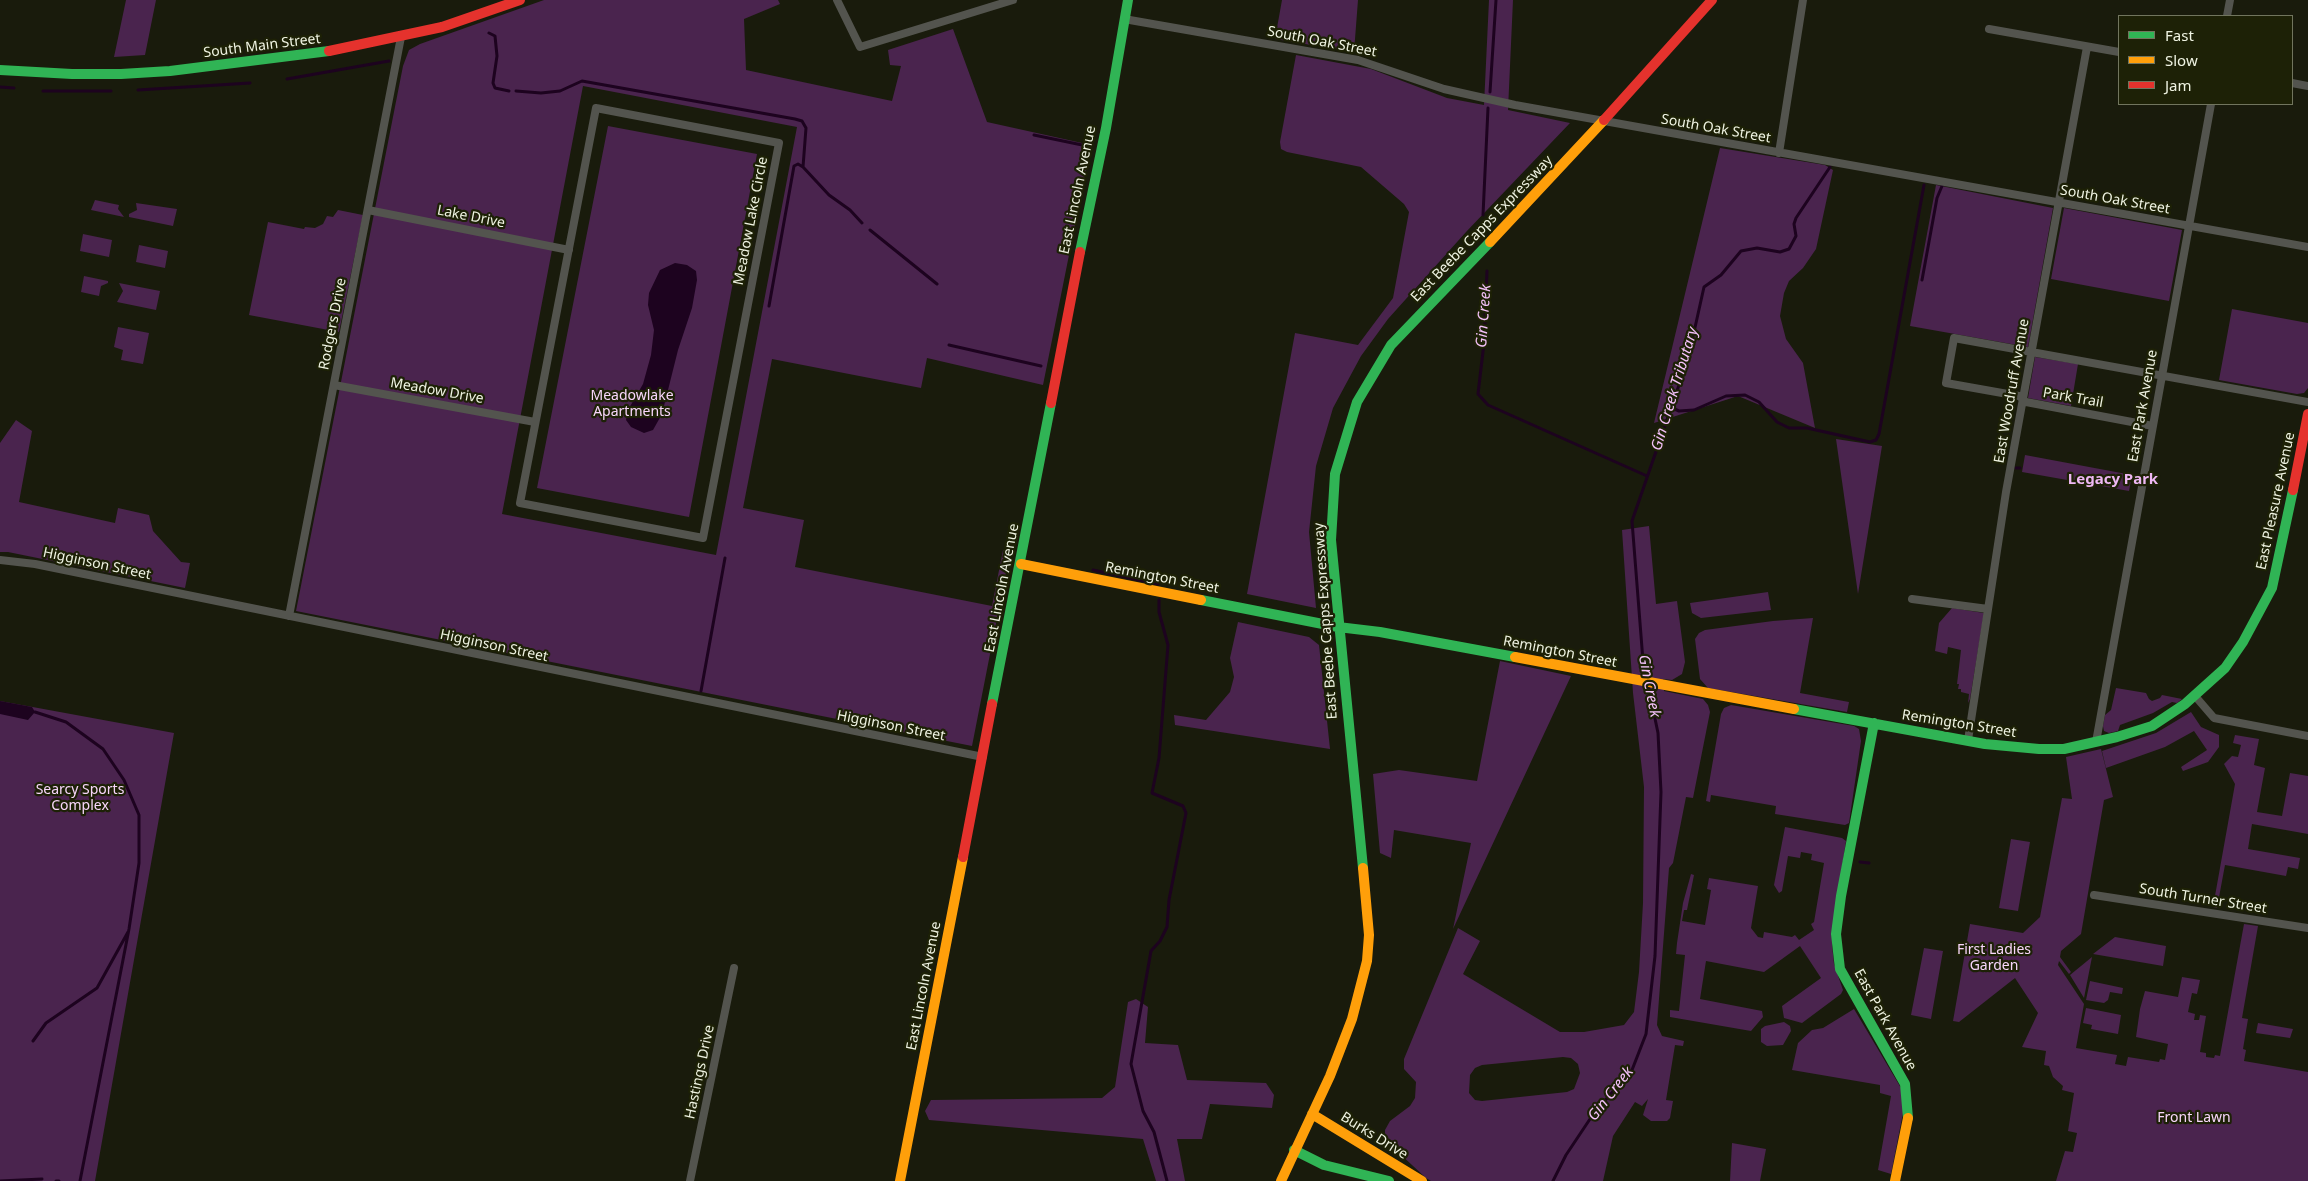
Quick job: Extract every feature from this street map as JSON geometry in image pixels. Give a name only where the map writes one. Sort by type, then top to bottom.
[{"type":"street","name":"South Main Street","points":[[0,70],[72,74],[170,71],[337,50],[442,27],[520,0]]},
{"type":"street","points":[[837,0],[860,47],[1013,0]]},
{"type":"street","name":"East Lincoln Avenue","points":[[900,1181],[1091,195],[1106,128],[1128,0]]},
{"type":"street","name":"East Beebe Capps Expressway","points":[[1281,1181],[1330,1076],[1352,1019],[1367,960],[1368,935],[1331,540],[1334,483],[1343,443],[1357,402],[1391,345],[1568,160],[1712,0]]},
{"type":"street","points":[[1779,153],[1803,0]]},
{"type":"street","points":[[2227,15],[2230,0]]},
{"type":"street","name":"South Oak Street","points":[[1124,19],[1358,60],[1444,89],[1602,122],[2308,247]]},
{"type":"street","points":[[1989,29],[2118,52]]},
{"type":"street","name":"Rodgers Drive","points":[[288,616],[401,37]]},
{"type":"street","name":"East Woodruff Avenue","points":[[1968,740],[2022,399],[2087,47]]},
{"type":"street","points":[[2293,83],[2308,86]]},
{"type":"street","name":"East Park Avenue","points":[[2096,742],[2211,105]]},
{"type":"street","name":"Meadow Lake Circle","points":[[596,108],[779,143],[703,538],[520,503],[536,422],[596,108]]},
{"type":"street","name":"Lake Drive","points":[[368,210],[569,250]]},
{"type":"street","name":"Park Trail","points":[[2031,352],[1954,338],[1946,383],[2019,396],[2026,402],[2153,426]]},
{"type":"street","points":[[2031,352],[2308,402]]},
{"type":"street","name":"Meadow Drive","points":[[334,385],[536,422]]},
{"type":"street","name":"East Pleasure Avenue","points":[[2096,742],[2152,726],[2195,696],[2230,662],[2243,642],[2272,588],[2308,414]]},
{"type":"street","name":"Higginson Street","points":[[0,560],[35,564],[983,757]]},
{"type":"street","name":"Remington Street","points":[[1021,564],[1338,627],[1380,632],[1997,746],[2039,749],[2064,748],[2096,742]]},
{"type":"street","points":[[1912,599],[1988,609]]},
{"type":"street","points":[[2195,696],[2214,718],[2308,736]]},
{"type":"street","name":"East Park Avenue","points":[[1874,723],[1841,896],[1836,934],[1840,969],[1905,1084],[1909,1115],[1895,1181]]},
{"type":"street","name":"South Turner Street","points":[[2094,895],[2308,928]]},
{"type":"street","name":"Hastings Drive","points":[[690,1181],[734,968]]},
{"type":"street","name":"Burks Drive","points":[[1312,1114],[1422,1181]]},
{"type":"street","points":[[1294,1150],[1324,1165],[1389,1181]]},
{"type":"green space","points":[[126,0],[156,0],[145,55],[114,57]]},
{"type":"green space","points":[[544,0],[778,0],[780,4],[744,19],[746,70],[892,101],[901,66],[890,65],[888,50],[953,29],[987,122],[1091,145],[1043,385],[927,358],[921,388],[772,359],[743,508],[804,520],[795,567],[992,606],[1003,550],[1010,552],[972,746],[296,611],[403,66],[409,50],[420,44]],"holes":[[[583,86],[797,127],[716,555],[502,514]]]},
{"type":"green space","points":[[1282,0],[1358,0],[1354,52],[1275,39]]},
{"type":"green space","points":[[1489,0],[1513,0],[1508,110],[1570,123],[1466,232],[1388,319],[1361,356],[1333,408],[1316,466],[1309,532],[1316,608],[1247,594],[1295,333],[1358,345],[1393,298],[1409,212],[1404,204],[1361,167],[1287,152],[1281,149],[1280,142],[1296,55],[1371,69],[1447,98],[1484,105]]},
{"type":"green space","name":"Meadowlake Apartments","points":[[608,126],[757,154],[689,517],[537,488]]},
{"type":"green space","points":[[1720,148],[1825,165],[1833,170],[1816,249],[1803,268],[1789,281],[1784,293],[1780,316],[1786,339],[1803,363],[1815,428],[1738,396],[1654,423]]},
{"type":"green space","points":[[1936,185],[2053,208],[2028,347],[1910,326]]},
{"type":"green space","points":[[95,200],[119,205],[118,209],[124,217],[91,210]]},
{"type":"green space","points":[[136,203],[177,209],[173,226],[129,217],[129,214],[137,210]]},
{"type":"green space","points":[[2064,208],[2182,230],[2169,301],[2051,279]]},
{"type":"green space","points":[[338,210],[363,215],[339,332],[249,315],[268,222],[304,229],[305,227],[315,228],[323,224],[327,216],[333,217]]},
{"type":"green space","points":[[83,234],[112,240],[109,257],[80,251]]},
{"type":"green space","points":[[139,245],[168,251],[165,268],[136,262]]},
{"type":"green space","points":[[84,276],[108,281],[108,283],[101,286],[99,296],[81,292]]},
{"type":"green space","points":[[119,283],[160,291],[156,310],[117,302],[123,291]]},
{"type":"green space","points":[[2232,309],[2308,323],[2308,388],[2304,393],[2297,394],[2219,380]]},
{"type":"green space","points":[[118,327],[149,333],[143,364],[121,360],[123,350],[114,347]]},
{"type":"green space","points":[[2035,357],[2078,364],[2071,406],[2028,398]]},
{"type":"green space","points":[[16,420],[32,431],[19,502],[115,523],[118,508],[149,515],[153,531],[181,562],[190,563],[185,588],[8,552],[0,552],[0,443]]},
{"type":"green space","points":[[1836,439],[1882,446],[1858,594]]},
{"type":"green space","points":[[2025,455],[2132,475],[2129,491],[2022,472]]},
{"type":"green space","points":[[1649,526],[1656,604],[1677,601],[1685,662],[1682,674],[1672,680],[1663,679],[1664,691],[1703,699],[1708,705],[1710,712],[1693,798],[1686,797],[1673,863],[1669,868],[1657,1025],[1662,1036],[1684,1041],[1683,1046],[1675,1045],[1666,1100],[1673,1101],[1670,1118],[1667,1121],[1651,1121],[1643,1115],[1648,1099],[1642,1106],[1635,1102],[1613,1136],[1603,1181],[1431,1181],[1385,1140],[1385,1130],[1390,1121],[1410,1106],[1415,1098],[1416,1082],[1404,1069],[1404,1059],[1458,928],[1480,941],[1463,974],[1560,1032],[1584,1032],[1624,1025],[1634,1012],[1639,972],[1643,903],[1644,787],[1633,693],[1622,530]],"holes":[[[1563,1057],[1571,1058],[1578,1064],[1580,1073],[1574,1089],[1567,1092],[1482,1101],[1475,1100],[1469,1093],[1470,1075],[1475,1068],[1482,1065]]]},
{"type":"green space","points":[[1768,592],[1771,610],[1701,618],[1692,613],[1690,603]]},
{"type":"green space","points":[[1952,608],[1984,613],[1968,703],[1969,694],[1961,692],[1961,689],[1958,689],[1959,684],[1957,684],[1961,650],[1948,647],[1947,654],[1935,651],[1939,623]]},
{"type":"green space","points":[[1813,618],[1800,693],[1849,702],[1847,712],[1708,688],[1700,679],[1695,639],[1699,633],[1705,630],[1773,621]]},
{"type":"green space","points":[[1238,622],[1309,637],[1319,645],[1330,749],[1175,725],[1174,715],[1206,720],[1230,692],[1234,677],[1230,658]]},
{"type":"green space","points":[[1500,661],[1571,676],[1453,929],[1471,843],[1394,830],[1391,858],[1380,853],[1373,774],[1399,770],[1477,781]]},
{"type":"green space","points":[[2116,688],[2146,693],[2152,701],[2160,698],[2162,695],[2182,699],[2177,703],[2172,702],[2153,713],[2120,725],[2118,731],[2109,733],[2104,731],[2103,726],[2105,715],[2111,710]]},
{"type":"green space","name":"Searcy Sports Complex","points":[[0,701],[174,733],[95,1181],[0,1181]]},
{"type":"green space","points":[[1731,705],[1854,726],[1859,729],[1861,741],[1849,823],[1845,825],[1775,814],[1776,806],[1711,795],[1710,802],[1706,801],[1721,714],[1724,708]]},
{"type":"green space","points":[[2191,712],[2201,727],[2219,735],[2219,747],[2208,762],[2183,771],[2181,767],[2207,750],[2194,731],[2165,747],[2106,768],[2102,751],[2156,733]]},
{"type":"green space","points":[[2235,735],[2259,739],[2254,765],[2265,768],[2257,812],[2282,816],[2290,773],[2308,776],[2308,834],[2252,824],[2248,849],[2300,858],[2298,869],[2288,867],[2286,876],[2225,865],[2217,908],[2213,907],[2235,784],[2224,764],[2232,756],[2238,757],[2241,745],[2233,743]]},
{"type":"green space","points":[[2101,749],[2113,797],[2104,800],[2081,934],[2061,951],[2060,957],[2071,972],[2069,974],[2059,961],[2058,965],[2084,1004],[2076,1048],[2117,1055],[2115,1064],[2126,1066],[2128,1057],[2159,1062],[2160,1059],[2165,1060],[2168,1044],[2136,1037],[2140,1009],[2145,991],[2178,997],[2182,977],[2200,980],[2197,994],[2192,993],[2188,1012],[2195,1014],[2194,1020],[2199,1020],[2200,1015],[2206,1016],[2200,1052],[2206,1053],[2206,1057],[2214,1058],[2215,1055],[2220,1056],[2244,924],[2258,926],[2242,1018],[2248,1019],[2243,1049],[2246,1050],[2244,1061],[2308,1072],[2308,1181],[2056,1181],[2065,1151],[2073,1152],[2077,1133],[2068,1131],[2074,1093],[2062,1090],[2063,1086],[2053,1077],[2049,1066],[2044,1065],[2046,1051],[2022,1047],[2038,1013],[2015,978],[1959,1022],[1953,1021],[1970,924],[2023,933],[2040,917],[2062,798],[2072,799],[2066,757]]},
{"type":"green space","points":[[1785,827],[1842,838],[1846,841],[1833,926],[1832,945],[1834,964],[1843,990],[1841,994],[1802,1023],[1784,1018],[1782,1006],[1821,978],[1800,946],[1764,972],[1706,961],[1700,999],[1762,1011],[1763,1017],[1751,1031],[1670,1017],[1670,1010],[1679,1011],[1685,955],[1676,954],[1683,903],[1691,874],[1694,875],[1687,910],[1684,910],[1682,921],[1705,925],[1711,890],[1707,889],[1709,878],[1758,886],[1751,928],[1758,937],[1763,938],[1764,932],[1792,937],[1795,935],[1799,940],[1814,930],[1811,924],[1814,922],[1824,863],[1811,860],[1812,854],[1801,852],[1800,858],[1788,856],[1782,891],[1779,893],[1774,885]]},
{"type":"green space","points":[[2011,839],[2030,842],[2018,911],[1999,908]]},
{"type":"green space","points":[[2115,937],[2166,946],[2163,966],[2093,954]]},
{"type":"green space","points":[[1924,948],[1943,951],[1931,1019],[1911,1015]]},
{"type":"green space","points":[[2092,957],[2084,998],[2070,975]]},
{"type":"green space","points":[[2090,981],[2123,988],[2122,994],[2110,992],[2108,1000],[2104,1003],[2086,1000]]},
{"type":"green space","points":[[1136,999],[1148,1007],[1145,1043],[1178,1045],[1187,1080],[1266,1083],[1274,1095],[1272,1108],[1210,1104],[1202,1139],[1177,1139],[1185,1181],[1156,1181],[1143,1139],[929,1120],[925,1111],[931,1100],[1102,1098],[1115,1087],[1128,1002]]},
{"type":"green space","points":[[2086,1008],[2121,1015],[2118,1034],[2091,1029],[2092,1025],[2083,1023]]},
{"type":"green space","points":[[1854,1009],[1901,1088],[1904,1108],[1891,1174],[1878,1170],[1891,1096],[1880,1093],[1880,1085],[1792,1070],[1798,1043],[1812,1030],[1823,1028]]},
{"type":"green space","points":[[1784,1022],[1790,1026],[1791,1031],[1783,1045],[1767,1046],[1761,1042],[1761,1029],[1765,1026]]},
{"type":"green space","points":[[2258,1023],[2293,1029],[2290,1038],[2256,1033]]},
{"type":"green space","points":[[1732,1143],[1766,1149],[1760,1181],[1730,1181]]},
{"type":"shaded area","points":[[675,263],[687,265],[696,271],[697,280],[692,308],[678,350],[662,414],[653,430],[644,433],[631,427],[626,420],[628,410],[643,384],[651,355],[654,330],[648,305],[649,293],[660,270]]},
{"type":"shaded area","points":[[0,701],[32,707],[35,712],[28,720],[0,714]]},
{"type":"waterway","name":"Gin Creek","points":[[1490,92],[1496,0]]},
{"type":"waterway","points":[[489,33],[495,36],[497,56],[493,83],[495,88],[509,91]]},
{"type":"waterway","points":[[287,79],[389,61]]},
{"type":"waterway","points":[[516,91],[541,93],[560,91],[582,81],[795,119],[802,121],[806,128],[803,167]]},
{"type":"waterway","points":[[138,90],[250,83]]},
{"type":"waterway","points":[[0,87],[14,88]]},
{"type":"waterway","points":[[43,91],[111,91]]},
{"type":"waterway","name":"Gin Creek","points":[[1483,215],[1488,108]]},
{"type":"waterway","points":[[1034,135],[1087,146]]},
{"type":"waterway","points":[[769,306],[794,166],[798,164],[803,167],[829,195],[850,210],[862,223]]},
{"type":"waterway","name":"Gin Creek","points":[[1553,1181],[1566,1155],[1594,1113],[1632,1070],[1646,1034],[1655,956],[1661,792],[1658,733],[1643,661],[1632,521],[1688,359],[1704,287],[1721,275],[1741,251],[1757,248],[1780,252],[1789,249],[1796,236],[1794,224],[1796,218],[1830,167]]},
{"type":"waterway","name":"Gin Creek Tributary","points":[[1672,408],[1679,411],[1694,410],[1726,396],[1745,395],[1759,402],[1777,422],[1789,428],[1807,428],[1870,442],[1876,440],[1879,434],[1924,185]]},
{"type":"waterway","points":[[1922,280],[1937,198],[1942,186]]},
{"type":"waterway","points":[[870,230],[937,284]]},
{"type":"waterway","name":"Gin Creek","points":[[1487,271],[1484,343],[1478,394],[1488,405],[1647,476]]},
{"type":"waterway","points":[[949,345],[1041,366]]},
{"type":"waterway","points":[[701,691],[725,558]]},
{"type":"waterway","points":[[1093,570],[1158,584]]},
{"type":"waterway","points":[[1159,600],[1159,612],[1168,645],[1159,758],[1152,793],[1183,806],[1186,813],[1169,900],[1167,927],[1160,941],[1151,951],[1131,1064],[1143,1111],[1154,1132],[1167,1181]]},
{"type":"waterway","points":[[35,712],[66,722],[103,749],[124,780],[139,815],[139,863],[129,929],[80,1181]]},
{"type":"waterway","points":[[1860,862],[1869,863]]},
{"type":"waterway","points":[[33,1041],[46,1023],[97,988],[128,932]]},
{"type":"waterway","points":[[0,1181],[42,1179]]},
{"type":"traffic: fast","points":[[1080,252],[1106,128],[1128,0]]},
{"type":"traffic: fast","points":[[0,70],[72,74],[121,74],[170,71],[329,51]]},
{"type":"traffic: fast","points":[[1363,868],[1331,540],[1335,474],[1357,402],[1391,345],[1490,242]]},
{"type":"traffic: fast","points":[[992,704],[1051,403]]},
{"type":"traffic: fast","points":[[1794,709],[1985,744],[2039,749],[2064,749],[2117,737],[2152,726],[2185,704],[2225,668],[2243,642],[2272,588],[2293,490]]},
{"type":"traffic: fast","points":[[1201,600],[1338,627],[1380,632],[1515,657]]},
{"type":"traffic: fast","points":[[1874,723],[1841,896],[1836,934],[1840,969],[1905,1084],[1908,1118]]},
{"type":"traffic: fast","points":[[1294,1150],[1324,1165],[1389,1181]]},
{"type":"traffic: slow","points":[[1490,242],[1604,120]]},
{"type":"traffic: slow","points":[[1021,564],[1201,600]]},
{"type":"traffic: slow","points":[[1515,657],[1794,709]]},
{"type":"traffic: slow","points":[[900,1181],[963,857]]},
{"type":"traffic: slow","points":[[1281,1181],[1330,1076],[1352,1019],[1367,961],[1369,935],[1363,868]]},
{"type":"traffic: slow","points":[[1312,1114],[1422,1181]]},
{"type":"traffic: slow","points":[[1895,1181],[1908,1118]]},
{"type":"traffic: jam","points":[[329,51],[442,27],[520,0]]},
{"type":"traffic: jam","points":[[1604,120],[1712,0]]},
{"type":"traffic: jam","points":[[1051,403],[1080,252]]},
{"type":"traffic: jam","points":[[2293,490],[2308,414]]},
{"type":"traffic: jam","points":[[963,857],[992,704]]},
{"type":"district","name":"Legacy Park","points":[[2113,480]]},
{"type":"park label","name":"First Ladies Garden","points":[[1994,958]]},
{"type":"park label","name":"Front Lawn","points":[[2194,1118]]}]
